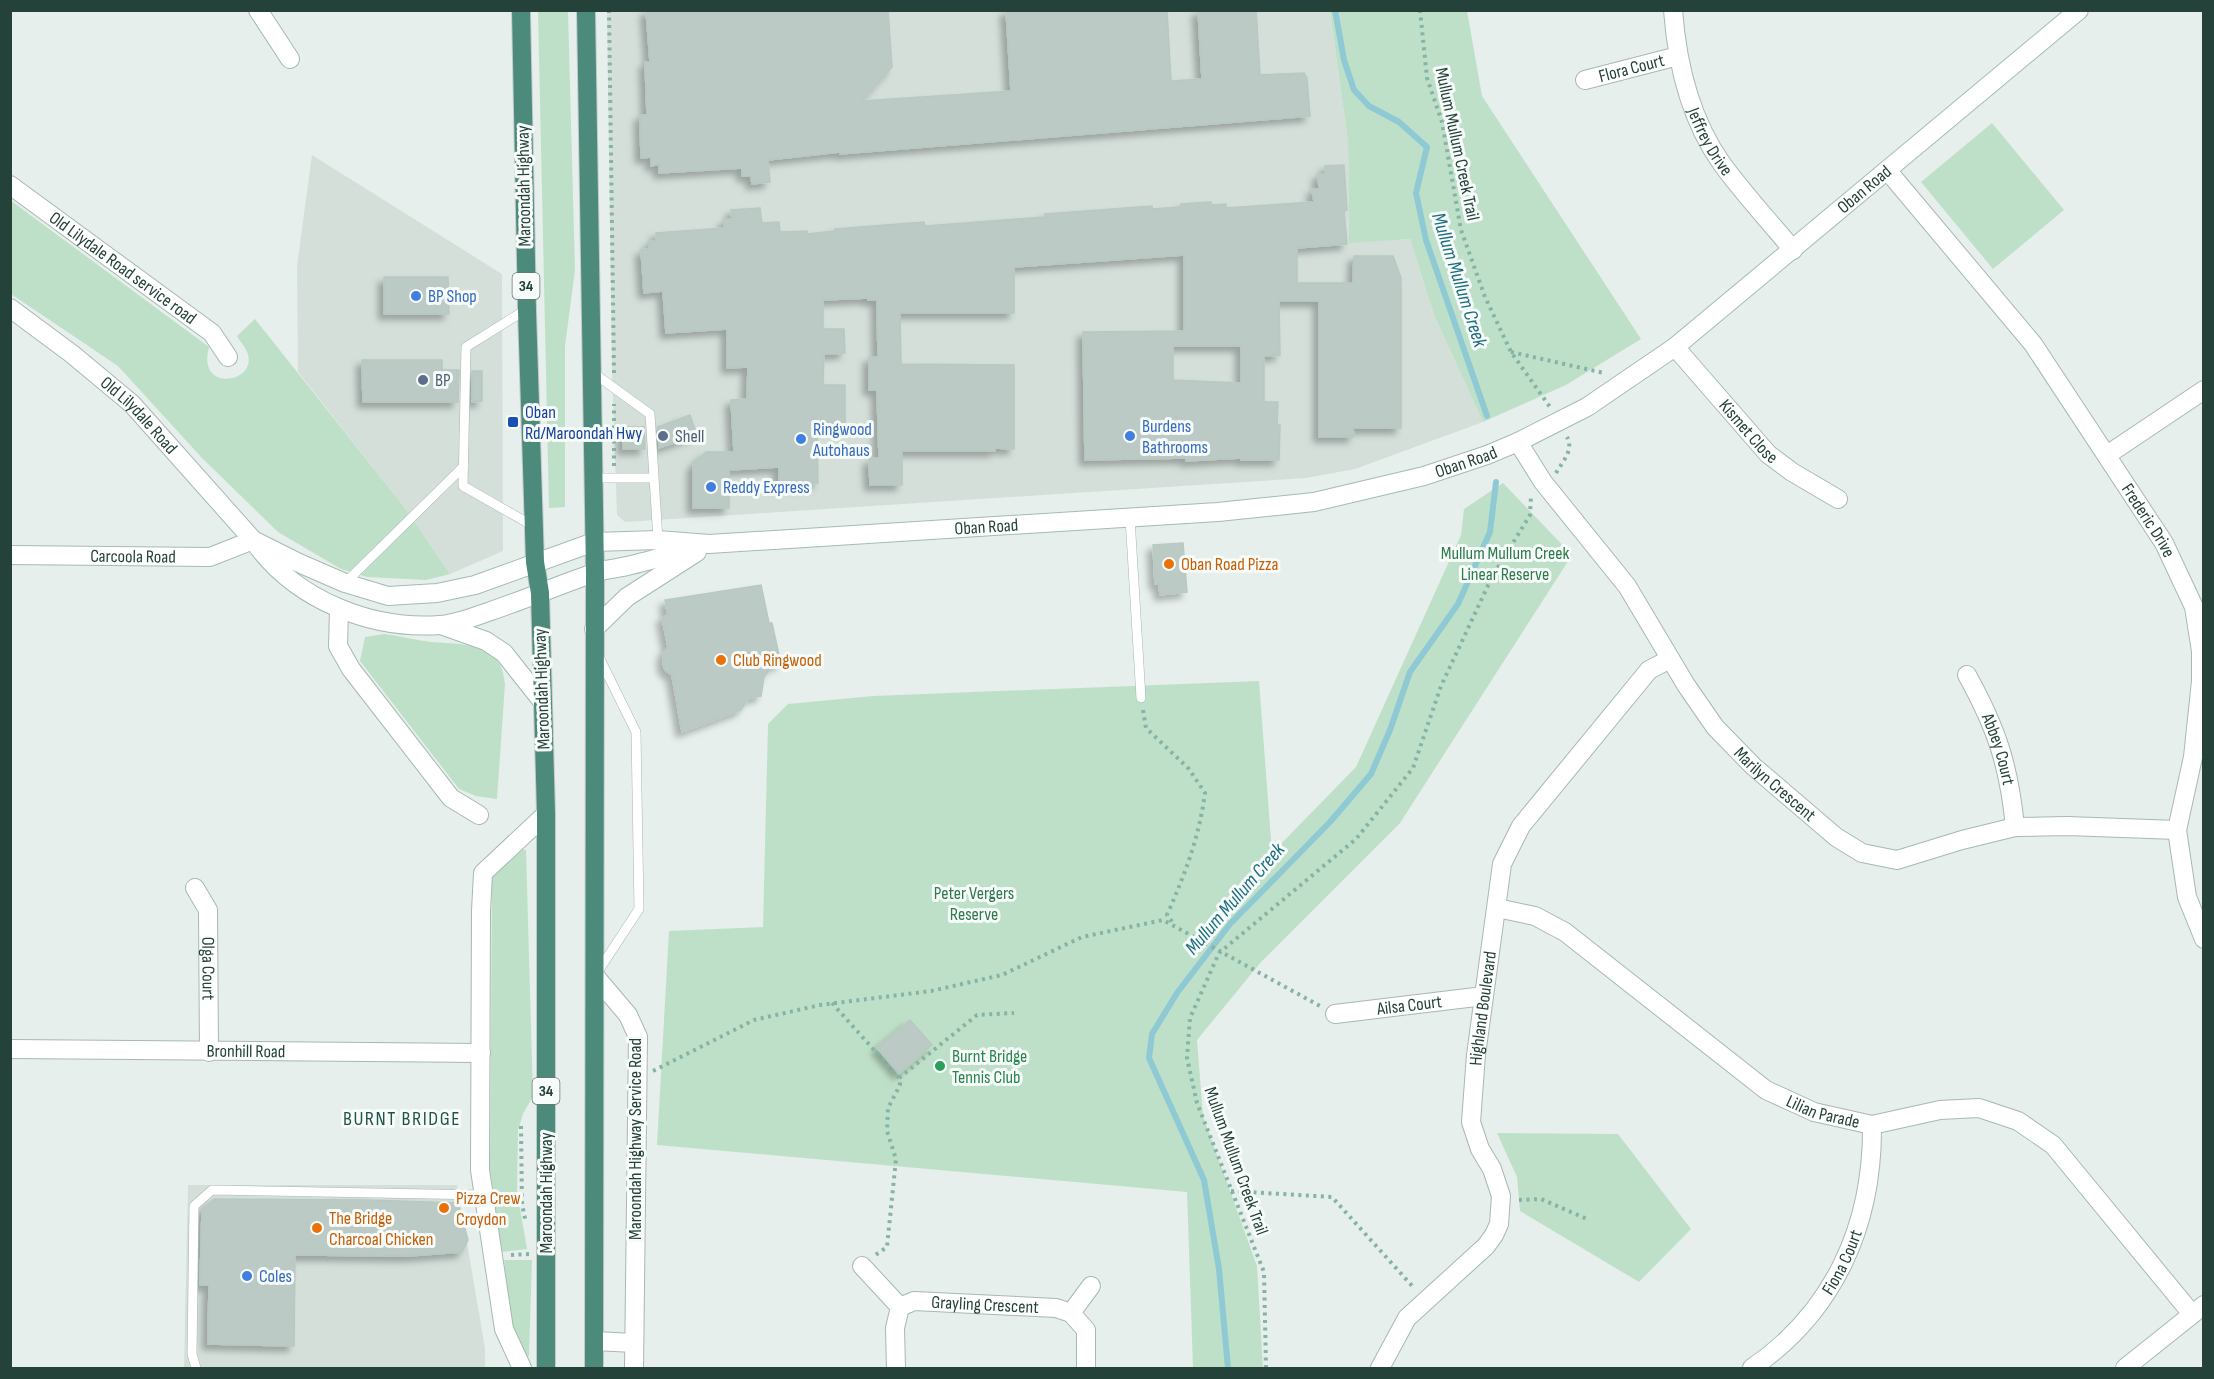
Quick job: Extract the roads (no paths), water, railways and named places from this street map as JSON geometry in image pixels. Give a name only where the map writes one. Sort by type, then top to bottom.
[{"type":"highway","name":"Maroondah Highway","points":[[521,10],[527,309],[536,562],[540,593],[546,814],[546,1368]]},
{"type":"highway","points":[[586,10],[595,572],[594,1368]]},
{"type":"street","points":[[258,10],[290,58]]},
{"type":"street","name":"Jeffrey Drive","points":[[1673,10],[1677,56],[1688,93],[1712,147],[1733,178],[1793,250]]},
{"type":"street","name":"Oban Road","points":[[536,562],[594,542],[658,540],[709,544],[1218,512],[1314,502],[1424,476],[1487,455],[1560,422],[1630,380],[1675,347],[2079,10]]},
{"type":"street","name":"Flora Court","points":[[1585,80],[1677,56]]},
{"type":"street","name":"Frederic Drive","points":[[1887,170],[2033,344],[2164,543],[2199,606],[2201,681],[2198,758],[2177,830],[2187,897],[2204,939]]},
{"type":"street","name":"Old Lilydale Road service road","points":[[10,185],[212,333],[228,357]]},
{"type":"street","name":"Old Lilydale Road","points":[[10,309],[72,354],[132,404],[252,540],[269,563],[294,583],[339,610],[374,619],[409,624],[441,625],[470,618],[540,593]]},
{"type":"street","name":"Kismet Close","points":[[1675,347],[1768,454],[1792,472],[1838,499]]},
{"type":"street","points":[[2107,455],[2204,390]]},
{"type":"street","name":"Marilyn Crescent","points":[[1518,442],[1543,482],[1627,586],[1715,727],[1754,766],[1836,837],[1863,854],[1897,860],[2015,827],[2067,826],[2177,830]]},
{"type":"street","name":"Old Lilydale Road","points":[[252,540],[299,564],[345,583],[387,596],[437,593],[475,585],[536,562]]},
{"type":"street","name":"Carcoola Road","points":[[10,555],[210,557],[252,540]]},
{"type":"street","points":[[594,638],[627,597],[709,544]]},
{"type":"street","name":"Oban Road","points":[[540,593],[595,572],[625,567],[709,544]]},
{"type":"street","points":[[345,583],[339,610],[338,646],[351,669],[451,798],[479,815]]},
{"type":"street","points":[[441,625],[486,641],[504,653],[542,701]]},
{"type":"street","name":"Highland Boulevard","points":[[1380,1368],[1407,1318],[1424,1300],[1486,1246],[1499,1224],[1501,1196],[1492,1169],[1480,1149],[1471,1122],[1476,1055],[1502,864],[1521,826],[1649,670],[1670,658]]},
{"type":"street","name":"Abbey Court","points":[[1967,675],[1999,741],[2011,786],[2015,827]]},
{"type":"street","points":[[522,1368],[504,1329],[480,1170],[481,910],[483,873],[546,814]]},
{"type":"street","name":"Olga Court","points":[[195,888],[208,910],[209,1052]]},
{"type":"street","name":"Lilian Parade","points":[[1497,908],[1535,916],[1565,933],[1766,1090],[1814,1112],[1872,1125],[1940,1110],[1979,1108],[2019,1121],[2053,1145],[2198,1310]]},
{"type":"street","name":"Maroondah Highway Service Road","points":[[595,976],[628,1015],[638,1037],[634,1368]]},
{"type":"street","name":"Ailsa Court","points":[[1335,1014],[1484,996]]},
{"type":"street","name":"Bronhill Road","points":[[10,1049],[481,1053]]},
{"type":"street","name":"Fiona Court","points":[[1752,1368],[1789,1338],[1812,1312],[1830,1290],[1847,1256],[1868,1192],[1872,1158],[1872,1125]]},
{"type":"street","points":[[862,1266],[900,1307],[895,1328],[896,1368]]},
{"type":"street","points":[[1086,1368],[1086,1330],[1071,1313],[1091,1286]]},
{"type":"street","name":"Grayling Crescent","points":[[900,1307],[914,1301],[1056,1308],[1071,1313]]},
{"type":"street","points":[[2125,1368],[2198,1310]]},
{"type":"street","points":[[595,1341],[634,1343]]},
{"type":"lane","points":[[527,309],[466,347],[463,486],[535,527]]},
{"type":"lane","points":[[592,372],[650,414],[658,540]]},
{"type":"lane","points":[[345,583],[464,466]]},
{"type":"lane","points":[[593,478],[654,478]]},
{"type":"lane","points":[[1130,518],[1141,698]]},
{"type":"lane","points":[[594,638],[636,732],[639,909],[595,976]]},
{"type":"lane","points":[[196,1368],[192,1354],[194,1206],[212,1190],[483,1195]]},
{"type":"waterway","name":"Mullum Mullum Creek","points":[[1335,10],[1344,60],[1354,90],[1369,106],[1399,122],[1427,147],[1416,193],[1426,240],[1487,416]]},
{"type":"waterway","name":"Mullum Mullum Creek","points":[[1228,1368],[1219,1269],[1204,1180],[1149,1058],[1152,1034],[1177,993],[1230,924],[1330,822],[1371,774],[1390,730],[1410,672],[1458,604],[1490,532],[1496,482]]},
{"type":"place","name":"BP Shop","points":[[416,296]]},
{"type":"place","name":"BP","points":[[423,380]]},
{"type":"place","name":"Oban Rd/Maroondah Hwy","points":[[513,422]]},
{"type":"place","name":"Shell","points":[[663,436]]},
{"type":"place","name":"Burdens Bathrooms","points":[[1130,436]]},
{"type":"place","name":"Ringwood Autohaus","points":[[801,439]]},
{"type":"place","name":"Reddy Express","points":[[711,487]]},
{"type":"place","name":"Oban Road Pizza","points":[[1169,564]]},
{"type":"place","name":"Club Ringwood","points":[[721,660]]},
{"type":"place","name":"Burnt Bridge Tennis Club","points":[[940,1066]]},
{"type":"place","name":"Pizza Crew Croydon","points":[[444,1208]]},
{"type":"place","name":"The Bridge Charcoal Chicken","points":[[317,1228]]},
{"type":"place","name":"Coles","points":[[247,1276]]},
{"type":"district","name":"BURNT BRIDGE","points":[[402,1119]]},
{"type":"park label","name":"Mullum Mullum Creek Linear Reserve","points":[[1505,563]]},
{"type":"park label","name":"Peter Vergers Reserve","points":[[974,903]]}]
